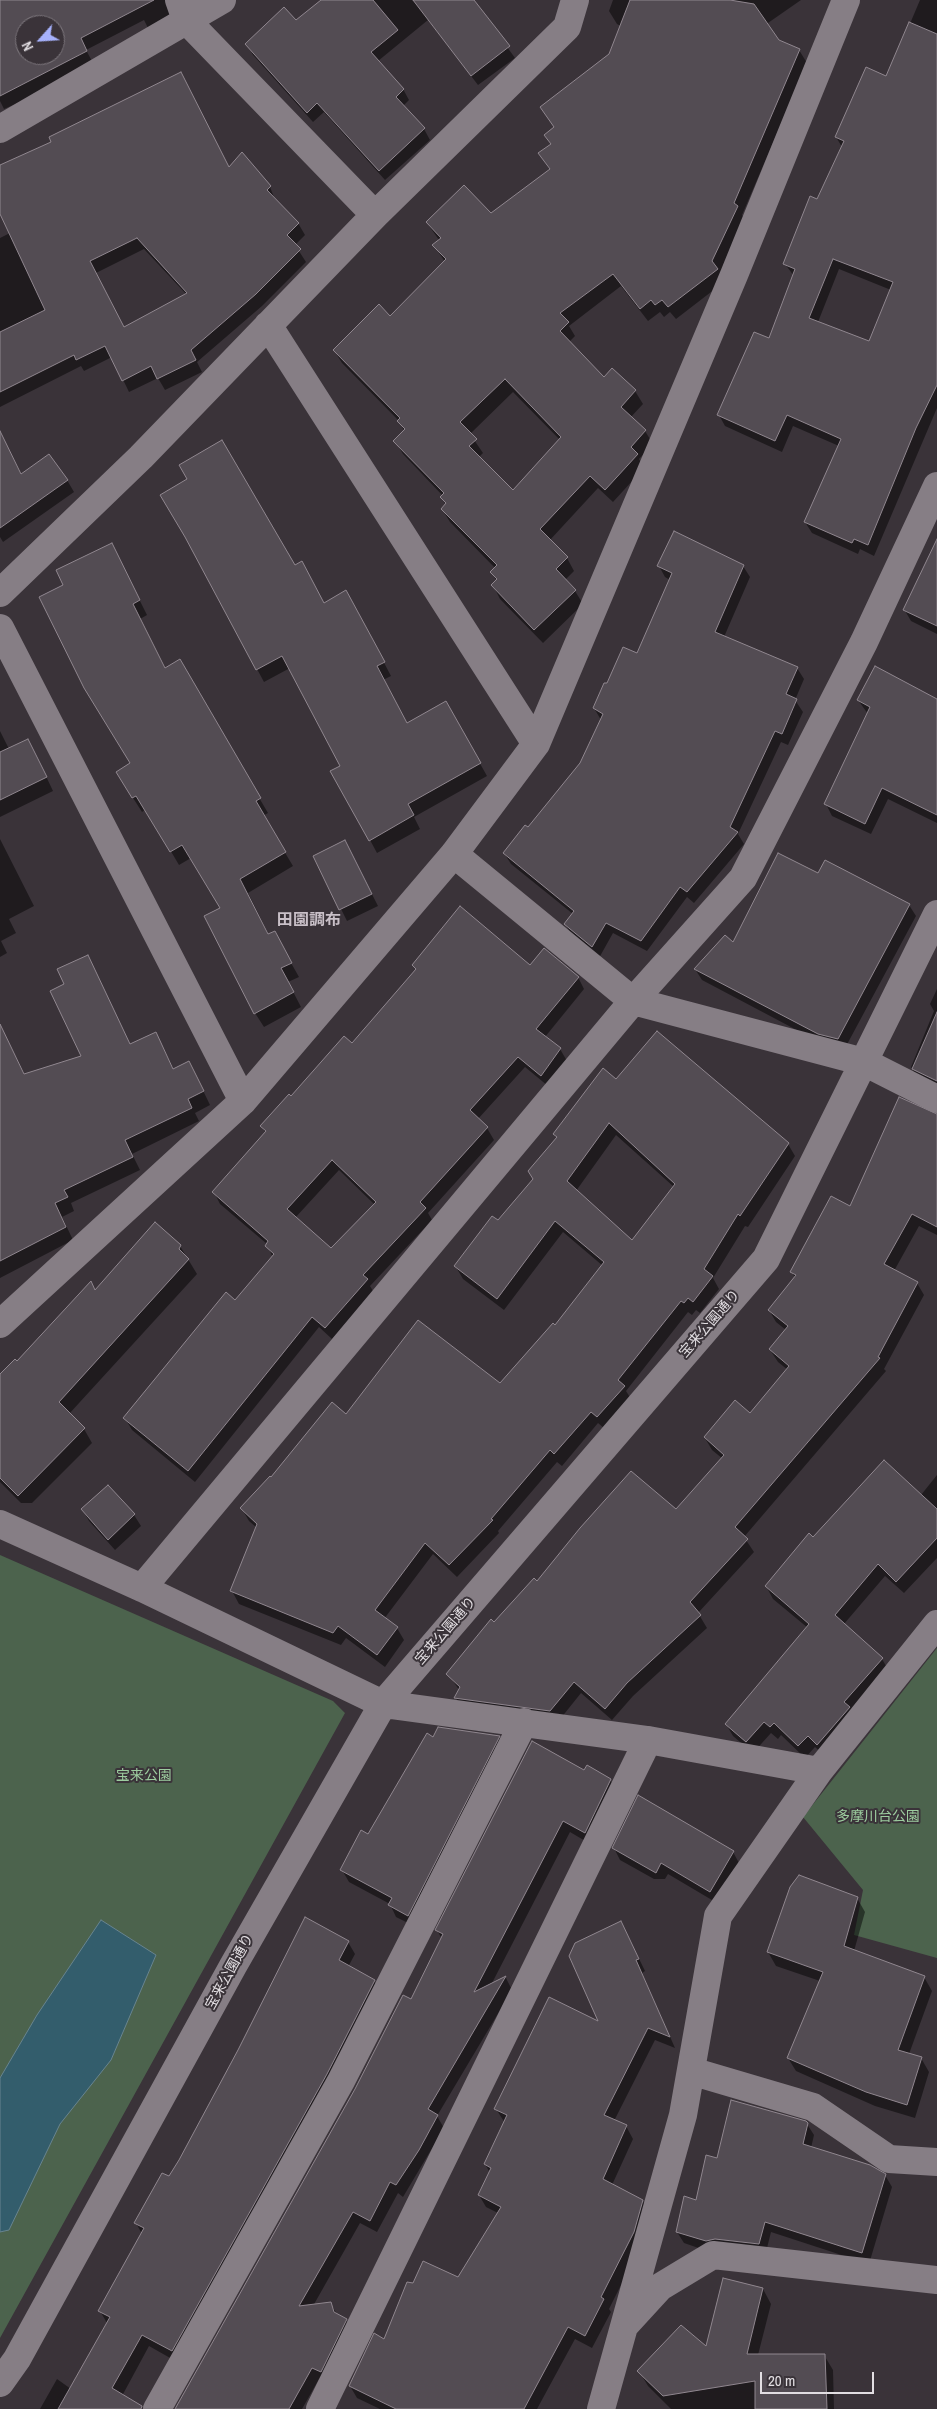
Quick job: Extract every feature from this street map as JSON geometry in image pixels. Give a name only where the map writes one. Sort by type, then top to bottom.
[{"type":"street","points":[[0,129],[182,10],[222,0]]},
{"type":"street","points":[[0,593],[141,457],[375,215],[567,27],[575,0]]},
{"type":"street","points":[[0,1324],[243,1101],[454,854],[536,744],[734,275],[846,0]]},
{"type":"street","points":[[182,10],[375,215]]},
{"type":"street","points":[[268,325],[536,744]]},
{"type":"street","points":[[142,1588],[633,1001],[742,878],[864,642],[937,486]]},
{"type":"street","points":[[0,628],[243,1101]]},
{"type":"street","points":[[454,854],[633,1001],[864,1062],[937,1099]]},
{"type":"street","name":"宝来公園通り","points":[[0,2383],[16,2358],[233,1966],[383,1704],[766,1260],[937,914]]},
{"type":"street","points":[[0,1524],[142,1588],[383,1704],[648,1740],[819,1771]]},
{"type":"street","points":[[601,2409],[683,2115],[718,1916],[819,1771],[937,1624]]},
{"type":"street","points":[[157,2409],[341,2081],[524,1722]]},
{"type":"street","points":[[320,2409],[648,1740]]},
{"type":"street","points":[[691,2071],[813,2107],[889,2158],[937,2162]]},
{"type":"street","points":[[624,2326],[660,2287],[713,2255],[937,2280]]},
{"type":"green space","name":"宝来公園","points":[[0,1555],[333,1701],[345,1713],[0,2338]]},
{"type":"green space","name":"多摩川台公園","points":[[937,1648],[937,1958],[854,1935],[863,1890],[803,1817]]},
{"type":"water","points":[[101,1920],[156,1955],[111,2060],[60,2124],[9,2230],[0,2232],[0,2078],[37,2015]]},
{"type":"building","points":[[0,0],[154,0],[81,38],[87,51],[65,62],[65,15],[15,15],[15,65],[60,65],[0,96]]},
{"type":"building","points":[[321,0],[373,0],[398,30],[371,52],[404,89],[396,97],[425,128],[379,171],[317,103],[307,113],[245,44],[284,7],[296,20]]},
{"type":"building","points":[[413,0],[474,0],[510,46],[471,76]]},
{"type":"building","points":[[630,0],[730,0],[754,4],[779,40],[800,49],[734,203],[738,206],[712,261],[718,269],[668,307],[662,300],[655,305],[651,300],[640,309],[613,274],[560,313],[569,322],[560,331],[604,377],[612,368],[636,390],[621,407],[646,430],[631,447],[638,454],[605,490],[590,476],[540,529],[568,557],[556,569],[576,590],[534,630],[491,585],[497,579],[490,572],[497,565],[441,509],[446,503],[440,497],[444,493],[393,441],[405,429],[397,421],[400,418],[333,350],[379,304],[390,316],[446,259],[432,245],[441,238],[426,222],[464,185],[491,213],[550,169],[538,153],[551,144],[544,135],[554,127],[540,107],[609,54]],"holes":[[[505,379],[561,437],[513,490],[469,446],[477,439],[460,422]]]},
{"type":"building","points":[[909,22],[937,34],[937,385],[916,428],[868,545],[854,539],[852,543],[804,522],[841,439],[787,415],[775,441],[717,415],[754,332],[769,338],[795,269],[783,264],[810,196],[817,199],[844,141],[835,137],[866,67],[886,76]],"holes":[[[833,259],[893,282],[869,341],[809,318]]]},
{"type":"building","points":[[181,72],[229,167],[242,152],[271,186],[267,190],[299,223],[287,235],[301,249],[256,294],[191,350],[196,360],[157,379],[151,366],[122,381],[105,346],[76,360],[74,355],[0,392],[0,332],[45,310],[0,214],[0,165],[51,142],[49,137]],"holes":[[[137,238],[187,293],[124,327],[90,261]]]},
{"type":"building","points":[[0,431],[21,474],[49,454],[68,480],[0,528]]},
{"type":"building","points":[[222,440],[295,565],[302,561],[324,603],[346,590],[385,662],[377,666],[407,723],[446,701],[481,763],[408,804],[414,815],[369,841],[330,771],[340,766],[282,656],[256,670],[185,537],[160,495],[187,479],[179,465]]},
{"type":"building","points":[[674,531],[744,565],[715,632],[798,667],[786,694],[797,699],[782,734],[775,731],[730,827],[738,832],[687,892],[680,887],[641,941],[606,923],[592,947],[564,924],[574,911],[503,853],[525,825],[528,827],[580,763],[603,714],[593,708],[604,683],[607,683],[623,647],[637,653],[672,573],[657,566]]},
{"type":"building","points":[[937,539],[937,626],[903,610]]},
{"type":"building","points":[[112,543],[140,600],[133,604],[165,668],[180,659],[261,798],[256,801],[286,852],[240,879],[268,934],[275,931],[292,963],[281,968],[294,992],[254,1014],[204,916],[220,908],[182,845],[170,852],[136,796],[132,798],[116,772],[130,763],[84,688],[39,597],[63,585],[56,570]]},
{"type":"building","points":[[875,666],[937,699],[937,815],[882,788],[865,824],[824,804],[870,707],[857,700]]},
{"type":"building","points":[[28,739],[47,777],[0,800],[0,752]]},
{"type":"building","points":[[345,840],[372,894],[339,910],[313,856]]},
{"type":"building","points":[[778,853],[818,873],[825,860],[910,904],[838,1039],[818,1034],[694,969],[725,935],[733,942]]},
{"type":"building","points":[[460,906],[530,965],[544,948],[579,977],[536,1029],[561,1048],[541,1076],[518,1057],[470,1110],[488,1127],[420,1202],[426,1208],[363,1275],[368,1279],[325,1328],[312,1317],[188,1471],[123,1418],[226,1292],[235,1300],[274,1254],[265,1246],[268,1241],[212,1192],[266,1131],[260,1126],[289,1094],[291,1096],[344,1036],[352,1043],[416,969],[412,965]],"holes":[[[332,1160],[376,1202],[331,1248],[287,1209]]]},
{"type":"building","points":[[88,955],[130,1044],[156,1032],[173,1069],[189,1061],[204,1091],[188,1099],[192,1108],[125,1140],[133,1157],[64,1190],[68,1197],[55,1203],[66,1227],[0,1261],[0,1024],[24,1074],[81,1056],[50,991],[64,984],[57,969]]},
{"type":"building","points":[[937,1012],[937,1081],[912,1069]]},
{"type":"building","points":[[657,1031],[789,1143],[740,1216],[738,1214],[704,1269],[713,1276],[693,1302],[688,1298],[684,1303],[681,1301],[618,1380],[625,1386],[597,1417],[591,1412],[554,1454],[550,1450],[491,1519],[493,1520],[449,1565],[425,1543],[375,1610],[398,1627],[377,1655],[338,1626],[333,1633],[230,1591],[257,1524],[240,1508],[271,1477],[332,1402],[346,1414],[418,1320],[500,1383],[553,1323],[555,1325],[604,1262],[555,1221],[497,1299],[454,1266],[492,1216],[498,1220],[533,1179],[528,1171],[557,1137],[553,1134],[603,1068],[616,1079]],"holes":[[[609,1123],[675,1184],[632,1240],[567,1181]]]},
{"type":"building","points":[[899,1097],[937,1114],[937,1227],[912,1214],[884,1264],[918,1282],[878,1357],[880,1358],[735,1527],[748,1539],[690,1602],[701,1615],[627,1683],[605,1709],[574,1682],[550,1711],[454,1698],[460,1687],[446,1674],[491,1619],[494,1622],[534,1578],[537,1581],[580,1528],[631,1471],[676,1509],[724,1455],[704,1437],[735,1400],[750,1413],[789,1366],[769,1349],[788,1326],[768,1310],[796,1275],[790,1272],[831,1196],[850,1206]]},
{"type":"building","points":[[155,1222],[181,1245],[179,1249],[189,1259],[59,1402],[85,1428],[18,1496],[0,1478],[0,1374],[15,1359],[17,1361],[91,1281],[95,1290]]},
{"type":"building","points":[[884,1460],[937,1509],[937,1538],[896,1582],[878,1564],[835,1615],[883,1658],[844,1702],[850,1707],[817,1745],[808,1736],[798,1746],[774,1723],[770,1727],[764,1722],[746,1742],[725,1724],[809,1624],[765,1586],[809,1533],[813,1537]]},
{"type":"building","points":[[108,1485],[135,1514],[108,1540],[81,1509]]},
{"type":"building","points":[[438,1727],[500,1736],[408,1916],[388,1905],[392,1898],[340,1870],[361,1830],[368,1834],[427,1733],[433,1737]]},
{"type":"building","points":[[532,1741],[584,1770],[587,1765],[611,1779],[585,1833],[563,1821],[474,1992],[506,1976],[428,2109],[438,2115],[419,2150],[396,2185],[390,2182],[370,2221],[353,2212],[299,2306],[331,2302],[334,2312],[347,2319],[321,2372],[312,2368],[289,2409],[175,2409],[355,2089],[403,1995],[411,1999],[443,1934],[435,1930]]},
{"type":"building","points":[[638,1795],[734,1851],[710,1892],[661,1863],[656,1873],[612,1848]]},
{"type":"building","points":[[799,1875],[858,1897],[844,1946],[925,1976],[898,2050],[922,2057],[907,2105],[866,2092],[787,2058],[823,1972],[767,1952],[790,1887]]},
{"type":"building","points":[[305,1917],[349,1941],[339,1960],[375,1980],[327,2074],[172,2351],[142,2335],[112,2388],[142,2406],[141,2409],[58,2409],[110,2317],[98,2311],[144,2228],[134,2223],[162,2173],[169,2176],[179,2160],[238,2050]]},
{"type":"building","points":[[621,1921],[639,1959],[636,1960],[670,2037],[648,2028],[604,2115],[627,2125],[603,2179],[643,2200],[634,2232],[601,2297],[604,2299],[585,2336],[568,2327],[524,2409],[396,2409],[349,2386],[374,2333],[384,2339],[407,2282],[413,2283],[423,2261],[458,2277],[501,2207],[478,2195],[491,2168],[484,2164],[507,2115],[494,2109],[549,1997],[598,2021],[569,1956],[575,1943]]},
{"type":"building","points":[[731,2100],[806,2121],[808,2123],[803,2144],[870,2165],[886,2174],[862,2253],[765,2222],[759,2244],[715,2239],[706,2241],[676,2232],[684,2196],[696,2200],[706,2155],[717,2158]]},
{"type":"building","points":[[723,2278],[763,2288],[747,2354],[825,2354],[827,2409],[755,2409],[755,2381],[663,2396],[637,2371],[681,2325],[706,2346]]},
{"type":"district","name":"田園調布","points":[[309,921]]}]
